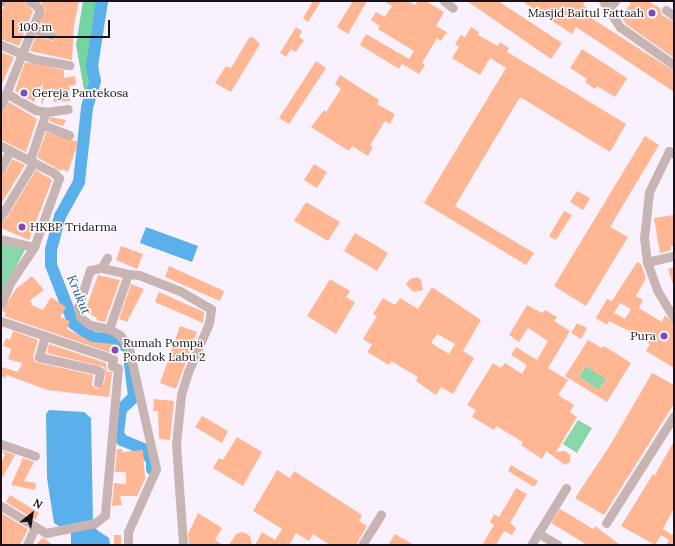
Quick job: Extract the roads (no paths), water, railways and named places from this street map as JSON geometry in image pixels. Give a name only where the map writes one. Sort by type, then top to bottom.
[{"type":"street","points":[[1,106],[24,55],[39,8],[30,1]]},
{"type":"street","points":[[444,1],[454,8]]},
{"type":"street","points":[[615,1],[606,4],[620,27],[632,37],[674,65]]},
{"type":"street","points":[[666,10],[674,16]]},
{"type":"street","points":[[33,29],[51,35]]},
{"type":"street","points":[[1,45],[24,55],[68,65]]},
{"type":"street","points":[[6,93],[26,106],[46,112],[68,109]]},
{"type":"street","points":[[1,216],[32,161],[46,112]]},
{"type":"street","points":[[43,125],[69,135]]},
{"type":"street","points":[[1,146],[32,161],[57,175],[59,178],[34,247],[10,283],[1,304]]},
{"type":"street","points":[[1,168],[10,150]]},
{"type":"street","points":[[674,154],[669,151],[649,192],[644,238],[647,262],[657,290],[674,318]]},
{"type":"street","points":[[1,239],[34,247]]},
{"type":"street","points":[[647,262],[674,256]]},
{"type":"street","points":[[102,268],[107,258]]},
{"type":"street","points":[[128,545],[128,532],[156,469],[129,349],[120,335],[109,329],[90,325],[80,317],[78,308],[86,273],[90,270],[102,268],[139,275],[180,291],[211,309],[209,324],[188,372],[181,395],[176,444],[183,545]]},
{"type":"street","points":[[109,329],[128,274]]},
{"type":"street","points":[[1,321],[113,359],[112,366],[118,368],[111,429],[107,508],[105,515],[94,524],[46,532],[1,506]]},
{"type":"street","points":[[45,336],[39,357],[97,370],[100,372],[98,383]]},
{"type":"street","points":[[606,523],[674,416]]},
{"type":"street","points":[[1,444],[35,456]]},
{"type":"street","points":[[533,544],[538,533],[566,488]]},
{"type":"street","points":[[362,545],[381,515]]},
{"type":"street","points":[[27,545],[35,527]]},
{"type":"street","points":[[538,533],[558,545]]},
{"type":"water","points":[[146,227],[198,246],[192,262],[140,243]]},
{"type":"water","points":[[49,410],[84,412],[91,418],[93,522],[97,530],[109,538],[110,545],[71,545],[71,533],[77,529],[62,528],[54,523],[47,478],[46,414]]},
{"type":"waterway","name":"Krukut","points":[[102,1],[92,66],[95,81],[87,108],[79,182],[60,216],[51,249],[51,265],[74,324],[93,338],[114,339],[128,348],[134,397],[121,409],[118,434],[122,440],[143,449],[152,460],[152,469]]},
{"type":"place","name":"Masjid Baitul Fattaah","points":[[652,13]]},
{"type":"place","name":"Gereja Pantekosa","points":[[24,93]]},
{"type":"place","name":"HKBP Tridarma","points":[[22,227]]},
{"type":"place","name":"Pura","points":[[664,336]]},
{"type":"place","name":"Rumah Pompa Pondok Labu 2","points":[[115,350]]}]
